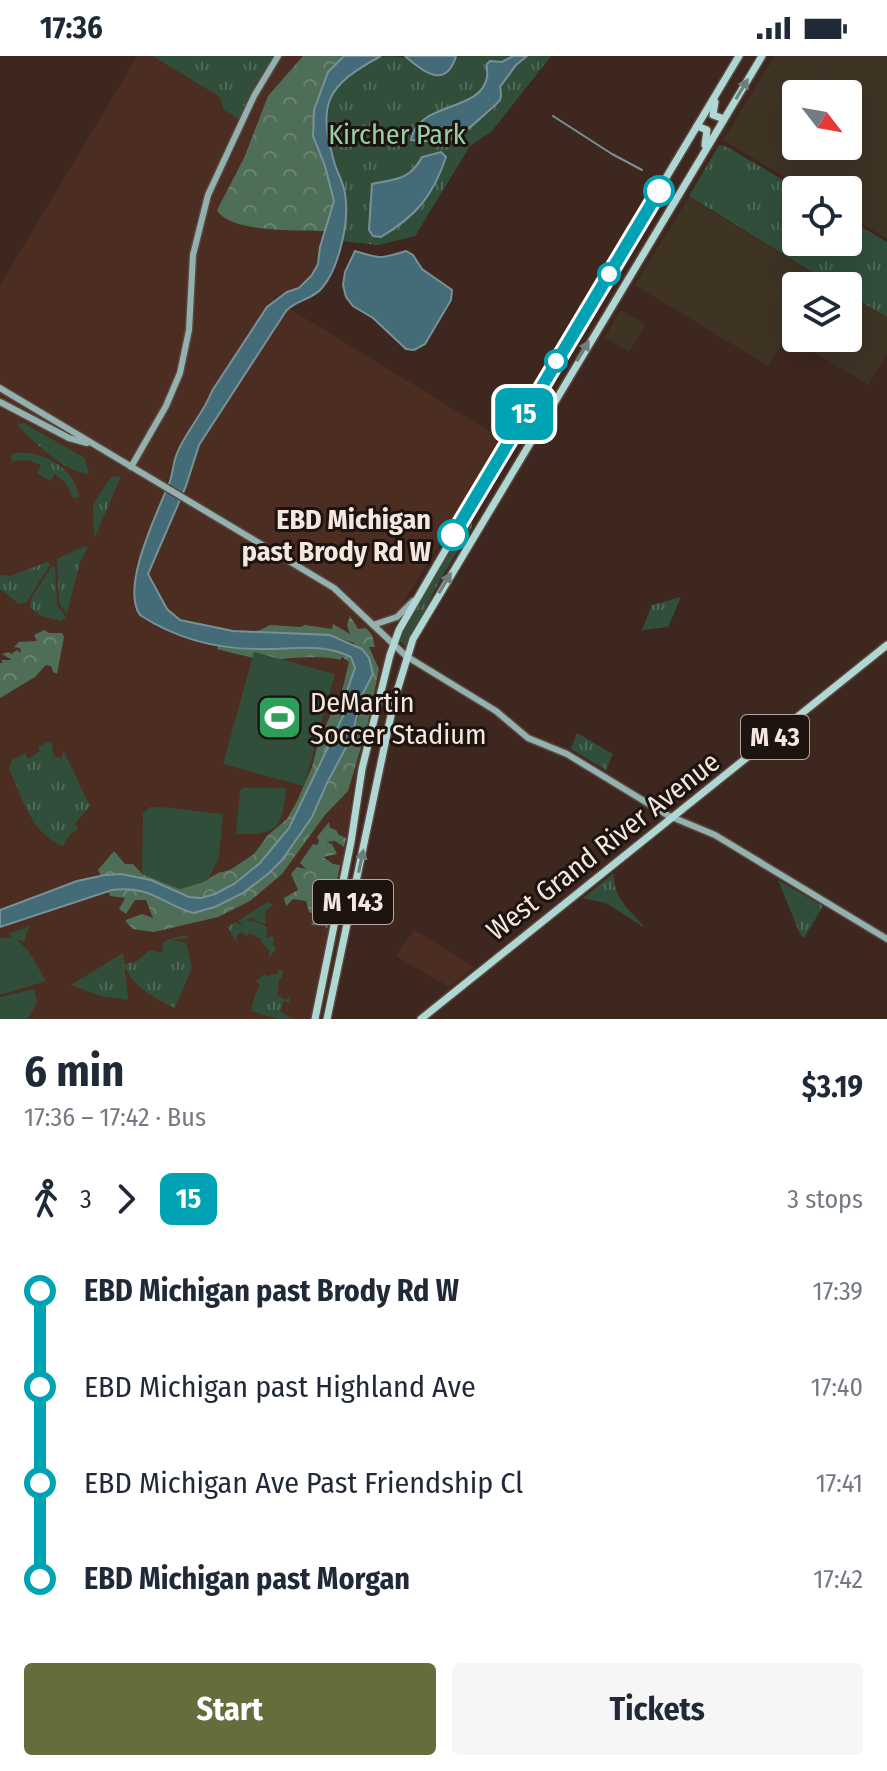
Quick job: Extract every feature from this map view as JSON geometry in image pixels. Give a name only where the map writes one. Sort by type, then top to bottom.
[{"type":"main road","name":"M 143","points":[[315,1019],[351,842],[362,769],[393,645],[416,598],[504,448],[739,56]]},
{"type":"main road","name":"M 143","points":[[328,1015],[394,701],[406,656],[420,624],[762,56]]},
{"type":"main road","points":[[716,132],[712,122],[718,92]]},
{"type":"main road","points":[[713,112],[714,117],[724,119]]},
{"type":"main road","points":[[700,157],[708,126],[704,116]]},
{"type":"main road","points":[[697,126],[705,129],[707,135]]},
{"type":"main road","points":[[659,191],[655,206],[664,217]]},
{"type":"main road","points":[[631,237],[641,239],[643,252]]},
{"type":"main road","points":[[504,448],[505,459],[516,464]]},
{"type":"main road","points":[[466,514],[473,515],[476,520],[471,538]]},
{"type":"main road","name":"West Grand River Avenue","points":[[421,1019],[887,645]]},
{"type":"main road","points":[[362,769],[366,781],[377,785]]},
{"type":"main road","points":[[355,807],[366,812],[368,827]]},
{"type":"main road","points":[[319,1003],[321,1010],[328,1015]]},
{"type":"street","points":[[131,467],[164,410],[180,373],[189,330],[193,255],[208,195],[254,96],[278,56]]},
{"type":"street","points":[[0,388],[334,588],[406,656],[496,711],[528,738],[567,754],[674,817],[715,835],[887,939]]},
{"type":"street","points":[[0,400],[9,403],[14,397]]},
{"type":"street","points":[[0,400],[69,438],[90,443]]},
{"type":"street","points":[[25,416],[53,428],[54,421]]},
{"type":"street","points":[[373,625],[397,617],[416,598]]},
{"type":"shaded area","points":[[137,56],[342,56],[318,90],[331,210],[317,264],[298,287],[272,298],[504,440],[407,596],[396,622],[353,787],[344,862],[312,1019],[0,1019],[0,285]]},
{"type":"shaded area","points":[[775,56],[887,56],[887,239],[862,224],[862,176],[783,176],[723,140]]},
{"type":"shaded area","points":[[689,197],[812,272],[782,272],[782,344],[768,366],[635,285]]},
{"type":"shaded area","points":[[862,302],[887,317],[887,354],[868,385],[813,352],[862,352]]},
{"type":"shaded area","points":[[621,310],[646,325],[629,352],[605,337]]},
{"type":"shaded area","points":[[414,930],[473,968],[449,987],[396,956]]},
{"type":"green space","points":[[153,56],[274,56],[240,120],[224,110],[220,97]]},
{"type":"green space","points":[[303,56],[344,56],[328,72],[313,136],[334,201],[325,231],[266,229],[236,223],[217,210],[244,158],[268,96]]},
{"type":"green space","name":"Kircher Park","points":[[381,56],[407,58],[441,76],[452,67],[456,56],[551,56],[492,131],[470,146],[415,236],[378,245],[342,241],[346,197],[327,142],[325,112],[342,82]]},
{"type":"green space","points":[[719,145],[782,179],[782,253],[689,196]]},
{"type":"green space","points":[[731,161],[755,175],[738,202],[715,188]]},
{"type":"green space","points":[[862,227],[887,242],[887,317],[862,302],[862,272],[812,272],[786,256],[862,256]]},
{"type":"green space","points":[[23,423],[85,458],[89,474],[69,468],[50,455],[17,425]]},
{"type":"green space","points":[[15,453],[36,455],[56,463],[71,477],[79,497],[73,498],[66,483],[55,474],[50,481],[37,473],[41,465],[28,460],[12,461],[11,456]]},
{"type":"green space","points":[[121,476],[95,537],[93,504],[111,477]]},
{"type":"green space","points":[[467,517],[472,519],[472,527],[440,580],[406,647],[398,639]]},
{"type":"green space","points":[[88,547],[80,562],[67,614],[59,603],[57,559]]},
{"type":"green space","points":[[47,562],[50,565],[26,603],[19,604],[0,589],[0,575],[11,576]]},
{"type":"green space","points":[[52,566],[55,568],[57,605],[66,617],[61,621],[41,616],[30,607],[32,597]]},
{"type":"green space","points":[[681,597],[668,627],[642,630],[652,605]]},
{"type":"green space","points":[[350,616],[358,629],[366,628],[372,635],[375,647],[369,647],[379,669],[367,727],[348,791],[325,815],[282,874],[250,901],[218,917],[154,932],[133,929],[126,920],[142,914],[153,918],[146,900],[135,900],[126,914],[119,909],[125,898],[110,896],[108,891],[131,889],[146,892],[161,896],[193,913],[215,907],[243,893],[282,860],[312,817],[358,719],[362,695],[371,680],[354,643],[330,635],[258,631],[270,625],[332,629],[333,624],[350,634],[347,625]]},
{"type":"green space","points":[[44,630],[62,633],[64,637],[57,674],[46,665],[35,677],[0,698],[0,663],[3,663],[1,660],[12,660],[2,654],[17,650],[21,653],[20,648],[14,647],[19,642],[37,641],[34,635]]},
{"type":"green space","points":[[218,645],[304,647],[351,657],[355,668],[346,710],[309,792],[271,850],[250,874],[226,890],[196,898],[143,878],[101,876],[98,870],[114,851],[125,864],[133,864],[142,874],[180,889],[203,882],[230,870],[254,854],[268,835],[287,819],[297,801],[343,687],[349,662],[342,657],[340,660],[310,657],[266,660],[217,649]]},
{"type":"green space","name":"DeMartin Soccer Stadium","points":[[254,652],[335,674],[304,786],[223,764]]},
{"type":"green space","points":[[577,733],[613,754],[606,770],[571,749]]},
{"type":"green space","points":[[51,742],[54,757],[62,758],[63,751],[59,745],[64,752],[90,806],[75,823],[78,830],[71,833],[63,846],[52,841],[36,824],[9,769],[12,760],[25,753],[28,759],[40,751],[38,747]]},
{"type":"green space","points":[[243,788],[286,788],[280,820],[269,831],[236,834],[240,791]]},
{"type":"green space","points":[[150,807],[223,814],[219,857],[208,880],[180,889],[142,874],[143,813]]},
{"type":"green space","points":[[329,822],[330,828],[346,838],[344,847],[335,841],[326,842],[332,844],[337,854],[323,857],[340,865],[336,886],[331,890],[333,897],[327,929],[325,926],[311,925],[317,915],[309,912],[306,901],[293,899],[286,906],[284,898],[298,890],[291,874],[297,867],[306,869],[300,863],[313,844],[317,845],[317,837]]},
{"type":"green space","points":[[614,873],[619,897],[645,928],[606,903],[583,898]]},
{"type":"green space","points":[[778,880],[823,906],[804,938],[800,934]]},
{"type":"green space","points":[[267,902],[273,905],[265,911],[266,924],[254,920],[255,917],[246,920],[261,923],[267,928],[266,938],[274,938],[276,949],[269,958],[269,950],[260,940],[263,938],[248,930],[257,940],[242,932],[236,936],[237,942],[227,927],[236,922],[245,928],[238,921]]},
{"type":"green space","points":[[31,926],[25,942],[16,939],[30,952],[28,955],[31,955],[46,981],[0,995],[0,938],[13,938],[8,934]]},
{"type":"green space","points":[[186,935],[189,938],[171,940],[186,943],[192,967],[175,1008],[138,985],[125,964],[135,962],[150,950],[162,953],[163,942],[168,941],[165,940]]},
{"type":"green space","points":[[123,953],[128,1000],[101,996],[71,985]]},
{"type":"green space","points":[[279,969],[283,972],[277,995],[286,1000],[290,996],[289,1003],[284,1001],[280,1012],[294,1019],[278,1019],[251,1011],[260,985],[256,981],[265,974],[278,973]]},
{"type":"green space","points":[[34,989],[37,1002],[28,1019],[0,1019],[0,997]]},
{"type":"water","points":[[344,56],[381,56],[348,77],[337,88],[327,112],[330,144],[346,205],[338,256],[322,288],[286,311],[199,445],[186,486],[148,574],[167,609],[180,620],[233,631],[330,635],[362,649],[369,658],[373,674],[362,695],[352,736],[312,817],[282,860],[243,893],[215,907],[193,913],[137,890],[112,890],[0,927],[0,910],[77,881],[105,875],[121,874],[151,880],[189,897],[201,898],[234,884],[260,863],[289,828],[346,710],[347,691],[355,668],[351,657],[317,648],[259,649],[197,641],[167,630],[140,615],[135,602],[143,549],[184,440],[267,307],[287,292],[299,288],[318,264],[334,201],[313,136],[314,110],[328,72]]},
{"type":"water","points":[[405,56],[456,56],[446,73],[434,75]]},
{"type":"water","points":[[513,56],[527,56],[500,87],[500,100],[465,132],[445,140],[411,140],[416,128],[425,119],[463,102],[483,88],[490,61],[502,62]]},
{"type":"water","points":[[441,152],[446,157],[441,171],[422,204],[381,237],[373,236],[369,230],[372,184],[401,177],[412,170],[422,157]]},
{"type":"water","points":[[355,251],[380,257],[406,251],[413,255],[422,269],[452,290],[451,300],[425,344],[414,350],[406,349],[346,297],[343,285],[345,272]]},
{"type":"waterway","points":[[553,116],[642,170]]},
{"type":"bus line","name":"15","points":[[453,535],[659,191]]},
{"type":"place","name":"EBD Michigan past Brody Rd W","points":[[453,535]]},
{"type":"place","name":"DeMartin Soccer Stadium","points":[[279,718]]}]
